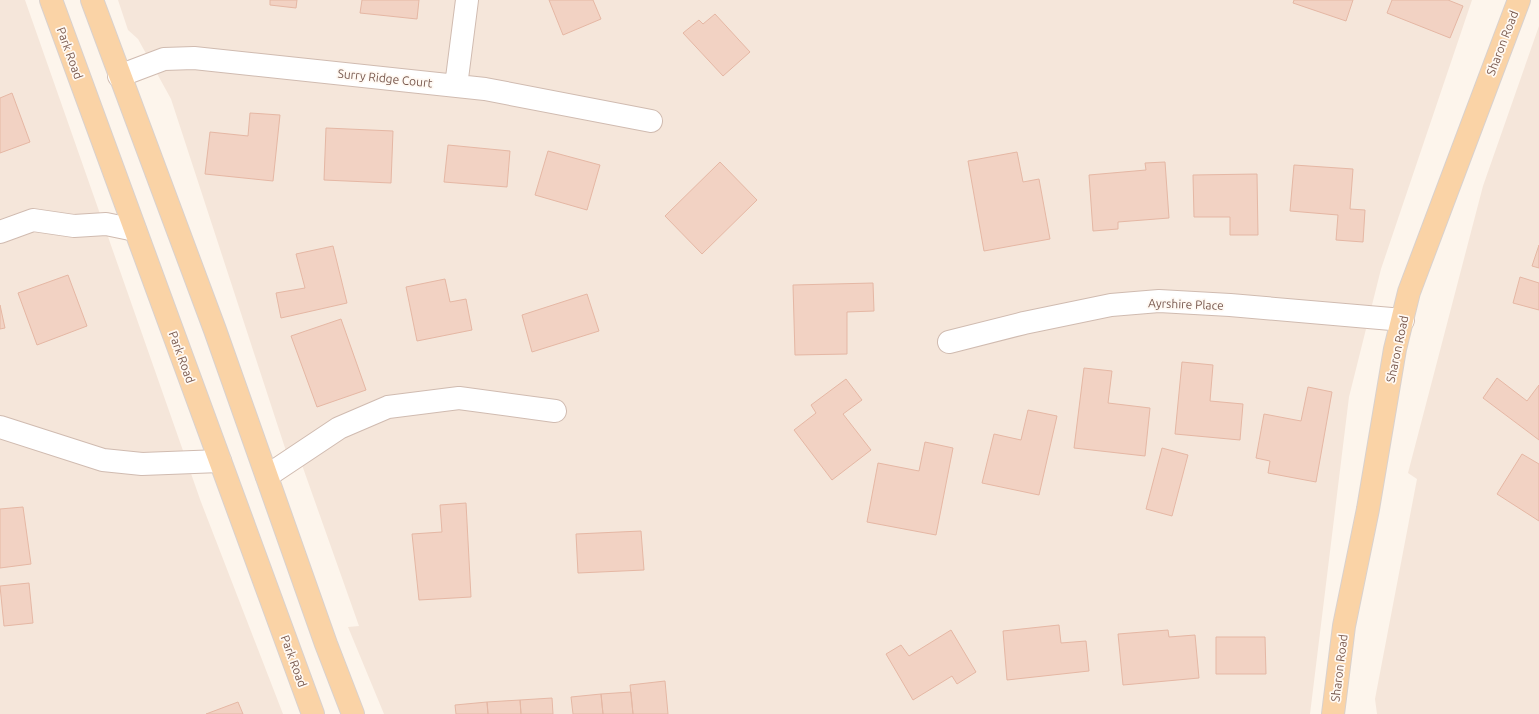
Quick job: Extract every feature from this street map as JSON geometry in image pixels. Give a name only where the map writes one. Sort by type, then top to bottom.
[{"type":"main road","name":"Park Road","points":[[51,0],[313,714]]},
{"type":"main road","points":[[92,0],[119,76],[215,330],[326,644],[354,714]]},
{"type":"main road","name":"Sharon Road","points":[[1333,714],[1344,626],[1368,509],[1395,349],[1403,320],[1408,292],[1519,0]]},
{"type":"street","points":[[456,86],[467,0]]},
{"type":"street","name":"Surry Ridge Court","points":[[119,76],[159,60],[194,58],[456,86],[530,96],[651,121]]},
{"type":"street","points":[[0,232],[33,220],[74,226],[106,224],[135,230]]},
{"type":"street","name":"Ayrshire Place","points":[[948,342],[1024,323],[1111,305],[1159,301],[1230,305],[1403,320]]},
{"type":"street","points":[[267,476],[338,428],[388,407],[459,398],[555,410]]},
{"type":"street","points":[[0,427],[104,460],[142,464],[220,461]]},
{"type":"shaded area","points":[[0,0],[25,0],[201,502],[283,714],[0,714]]},
{"type":"shaded area","points":[[118,0],[1472,0],[1381,269],[1349,397],[1310,714],[384,714],[348,627],[359,626],[296,448],[286,451],[171,99],[138,39],[128,30]]},
{"type":"shaded area","points":[[1539,26],[1539,714],[1377,714],[1375,699],[1417,479],[1408,473],[1483,186]]},
{"type":"building","points":[[270,0],[297,0],[296,8],[270,5]]},
{"type":"building","points":[[362,0],[419,0],[417,19],[360,13]]},
{"type":"building","points":[[549,0],[593,0],[601,19],[563,35]]},
{"type":"building","points":[[1294,0],[1353,0],[1346,21],[1293,3]]},
{"type":"building","points":[[1392,0],[1448,0],[1463,6],[1450,38],[1387,13]]},
{"type":"building","points":[[715,14],[750,52],[723,76],[683,33],[699,20],[703,24]]},
{"type":"building","points":[[12,93],[30,142],[0,153],[0,98]]},
{"type":"building","points":[[250,113],[280,115],[273,181],[205,174],[210,132],[248,136]]},
{"type":"building","points":[[326,128],[393,131],[391,183],[324,180]]},
{"type":"building","points":[[448,145],[510,151],[507,187],[444,182]]},
{"type":"building","points":[[548,151],[600,165],[587,210],[535,195]]},
{"type":"building","points":[[1017,152],[1023,182],[1039,179],[1050,239],[984,251],[968,161]]},
{"type":"building","points":[[720,162],[757,200],[702,254],[665,216]]},
{"type":"building","points":[[1165,162],[1169,218],[1118,222],[1118,229],[1093,231],[1089,175],[1146,170],[1145,163]]},
{"type":"building","points":[[1294,165],[1353,169],[1350,209],[1365,210],[1363,242],[1336,240],[1338,215],[1290,211]]},
{"type":"building","points":[[1257,174],[1258,235],[1230,235],[1230,217],[1194,217],[1193,175]]},
{"type":"building","points":[[1539,245],[1539,268],[1532,266]]},
{"type":"building","points":[[333,246],[347,303],[281,318],[276,293],[305,288],[296,254]]},
{"type":"building","points":[[68,275],[87,326],[37,345],[18,293]]},
{"type":"building","points":[[1520,277],[1539,283],[1539,310],[1513,303]]},
{"type":"building","points":[[445,279],[450,302],[466,299],[472,330],[417,341],[406,287]]},
{"type":"building","points":[[873,283],[874,311],[847,312],[847,354],[795,355],[793,285]]},
{"type":"building","points":[[587,294],[599,331],[532,352],[522,315]]},
{"type":"building","points":[[0,305],[5,328],[0,329]]},
{"type":"building","points":[[341,319],[366,390],[317,407],[291,336]]},
{"type":"building","points":[[1182,362],[1213,365],[1210,401],[1243,404],[1240,440],[1175,434]]},
{"type":"building","points":[[1084,368],[1112,371],[1108,403],[1150,408],[1145,456],[1074,448]]},
{"type":"building","points":[[1497,378],[1527,401],[1539,385],[1539,440],[1483,398]]},
{"type":"building","points":[[846,379],[862,400],[843,414],[871,450],[832,480],[794,430],[816,413],[811,405]]},
{"type":"building","points":[[1308,387],[1332,392],[1316,482],[1268,473],[1270,461],[1256,458],[1264,414],[1301,421]]},
{"type":"building","points":[[1028,410],[1057,416],[1039,495],[982,483],[994,434],[1021,440]]},
{"type":"building","points":[[925,442],[953,448],[936,535],[867,522],[878,463],[919,471]]},
{"type":"building","points":[[1162,448],[1188,455],[1172,516],[1146,509]]},
{"type":"building","points":[[1522,454],[1539,464],[1539,521],[1497,494]]},
{"type":"building","points":[[466,503],[471,597],[419,600],[412,534],[442,532],[440,505]]},
{"type":"building","points":[[23,507],[31,564],[0,568],[0,509]]},
{"type":"building","points":[[641,531],[644,570],[578,573],[576,534]]},
{"type":"building","points":[[29,583],[33,623],[4,626],[0,586]]},
{"type":"building","points":[[1059,625],[1061,643],[1086,641],[1089,671],[1007,680],[1003,631]]},
{"type":"building","points":[[951,630],[976,672],[957,684],[952,676],[913,700],[886,654],[901,645],[909,656]]},
{"type":"building","points":[[1168,630],[1169,637],[1195,635],[1199,678],[1123,685],[1118,634]]},
{"type":"building","points":[[1216,637],[1265,637],[1266,674],[1216,674]]},
{"type":"building","points":[[665,681],[668,714],[633,714],[630,685]]},
{"type":"building","points":[[631,692],[633,714],[603,714],[601,694]]},
{"type":"building","points":[[601,694],[603,714],[573,714],[571,697]]},
{"type":"building","points":[[552,698],[553,714],[521,714],[520,700]]},
{"type":"building","points":[[520,700],[521,714],[488,714],[487,702]]},
{"type":"building","points":[[238,702],[243,714],[206,714]]},
{"type":"building","points":[[487,702],[488,714],[456,714],[455,705]]}]
